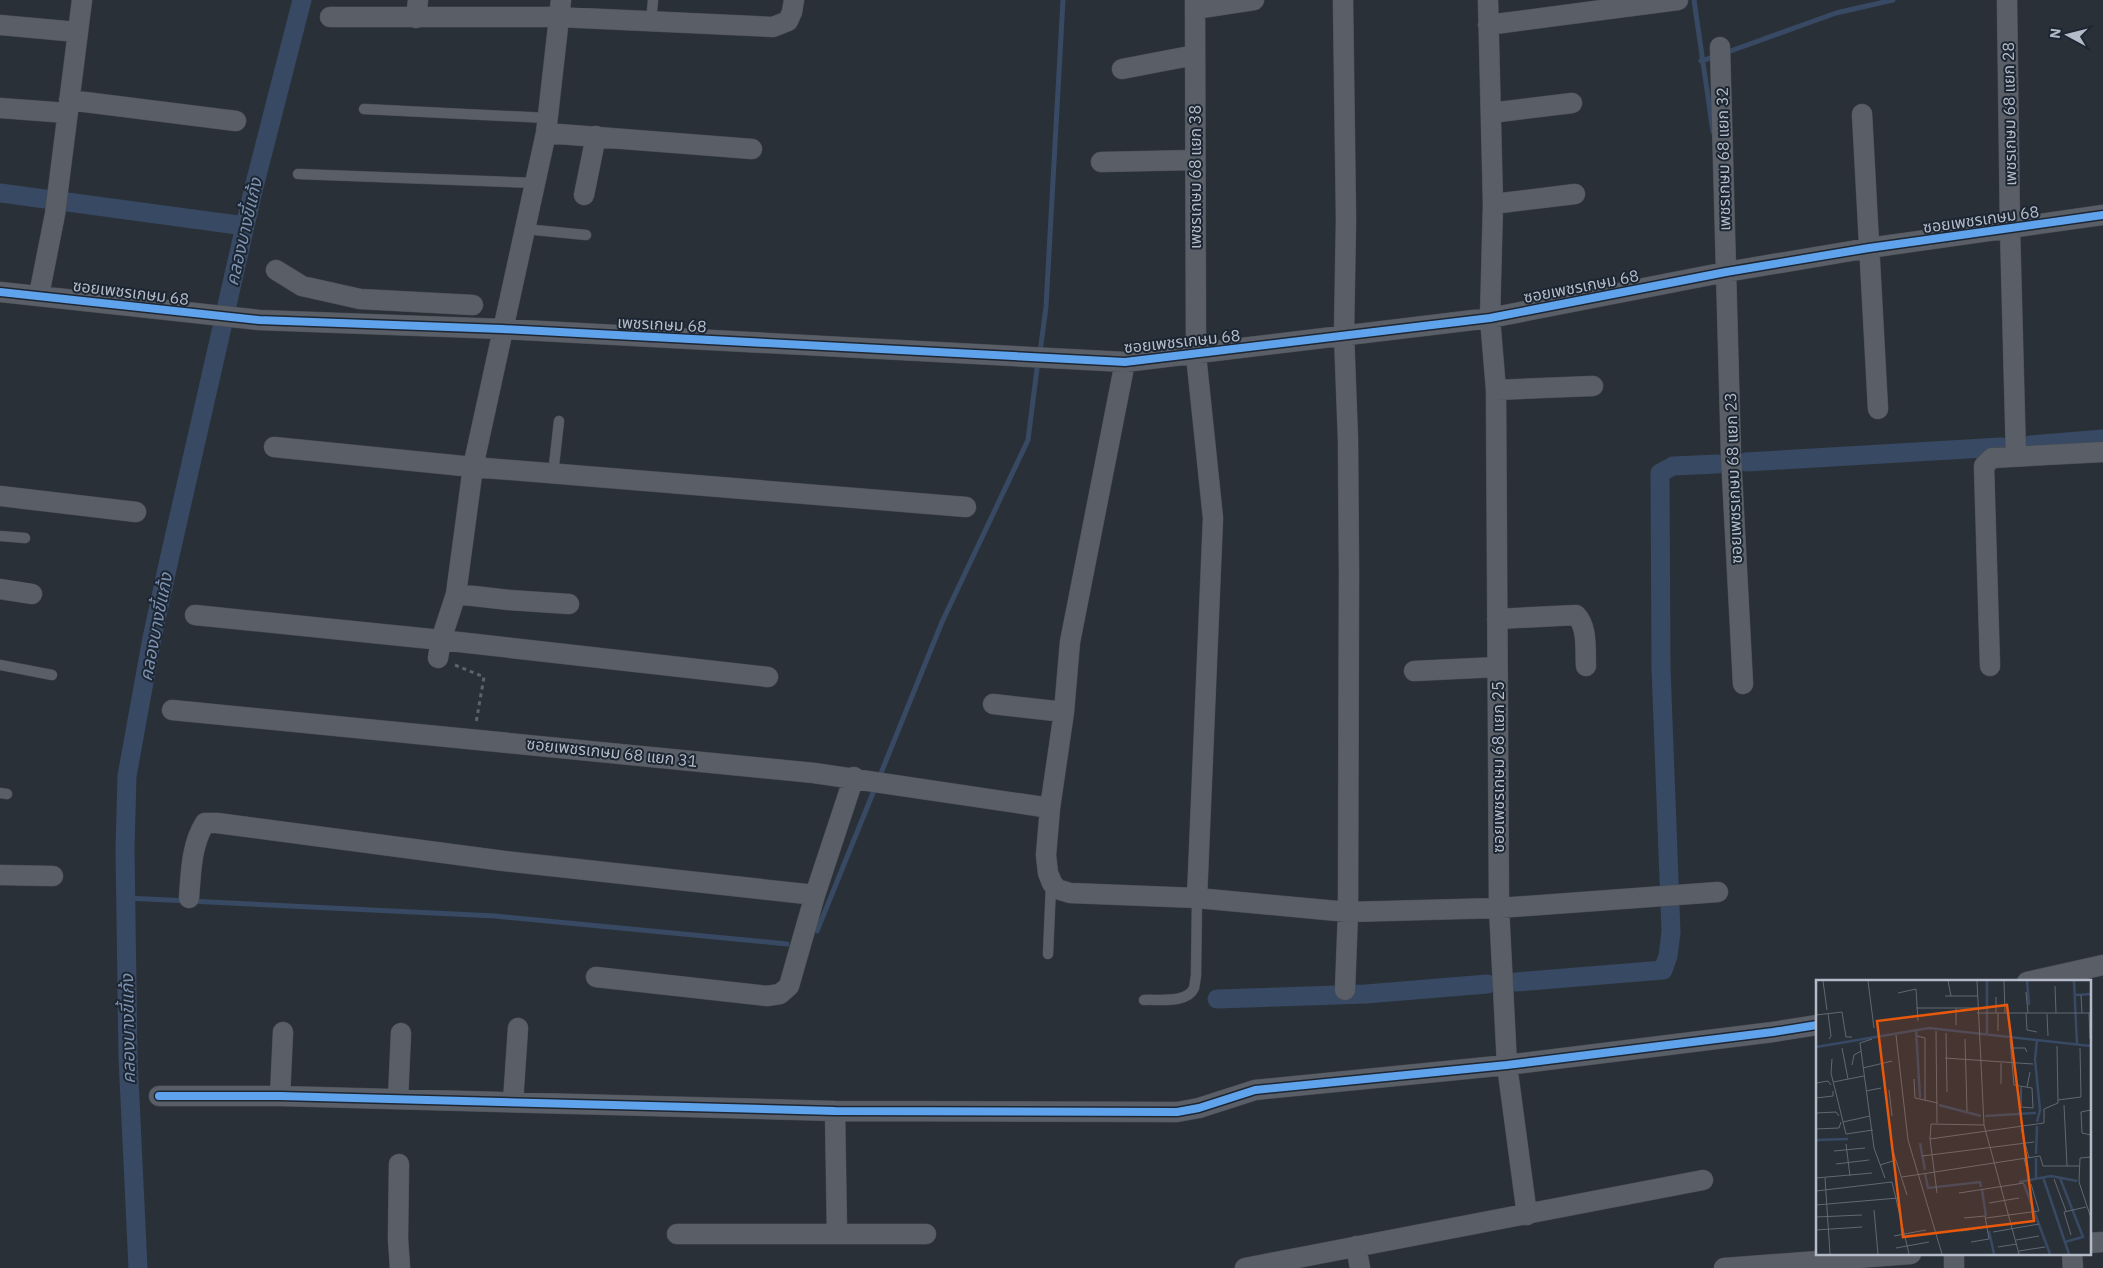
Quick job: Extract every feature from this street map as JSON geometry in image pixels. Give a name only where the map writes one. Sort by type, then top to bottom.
[{"type":"street","points":[[39,295],[55,214],[82,0]]},
{"type":"street","points":[[330,17],[417,9],[560,9],[651,22],[773,27],[788,21],[794,0]]},
{"type":"street","points":[[1195,5],[1254,0]]},
{"type":"street","points":[[1343,0],[1346,219],[1344,334],[1348,440],[1348,912],[1345,990]]},
{"type":"street","name":"ซอยเพชรเกษม 68 แยก 25","points":[[1488,0],[1493,204],[1490,318],[1496,390],[1499,908],[1507,1065],[1527,1215]]},
{"type":"street","points":[[1488,25],[1678,0]]},
{"type":"street","name":"เพชรเกษม 68 แยก 28","points":[[2007,0],[2010,229],[2016,457]]},
{"type":"street","name":"เพชรเกษม 68 แยก 38","points":[[1195,5],[1196,355],[1213,518],[1197,898]]},
{"type":"street","points":[[440,649],[456,594],[473,467],[502,329],[536,183],[547,125],[560,9]]},
{"type":"street","points":[[0,25],[77,32]]},
{"type":"street","name":"เพชรเกษม 68 แยก 32","points":[[1720,47],[1726,272]]},
{"type":"street","points":[[1122,69],[1195,55]]},
{"type":"street","points":[[1491,113],[1572,103]]},
{"type":"street","points":[[0,108],[68,107],[236,121]]},
{"type":"street","points":[[1862,114],[1878,409]]},
{"type":"street","points":[[547,125],[596,136],[752,149]]},
{"type":"street","points":[[584,195],[596,136]]},
{"type":"street","points":[[1101,162],[1195,160]]},
{"type":"street","points":[[1493,204],[1575,194]]},
{"type":"street","name":"ซอยเพชรเกษม 68","points":[[1063,358],[1125,362],[1196,355],[1344,334],[1490,318],[1726,272],[1869,248],[2103,215]]},
{"type":"street","points":[[276,270],[302,286],[360,299],[473,305]]},
{"type":"street","name":"ซอยเพชรเกษม 68 แยก 23","points":[[1726,272],[1731,456],[1743,684]]},
{"type":"street","name":"ซอยเพชรเกษม 68","points":[[0,292],[259,320]]},
{"type":"street","points":[[355,323],[360,299]]},
{"type":"street","name":"เพชรเกษม 68","points":[[259,320],[502,329],[1063,358]]},
{"type":"street","points":[[1125,362],[1070,642],[1064,712],[1050,808],[1046,855],[1048,873],[1057,889],[1070,893],[1197,898],[1348,912],[1499,908],[1718,892]]},
{"type":"street","points":[[1496,390],[1593,386]]},
{"type":"street","points":[[274,446],[473,467],[966,508]]},
{"type":"street","points":[[1990,666],[1984,466],[1992,458],[2103,452]]},
{"type":"street","points":[[0,496],[136,512]]},
{"type":"street","points":[[0,588],[32,594]]},
{"type":"street","points":[[456,594],[569,604]]},
{"type":"street","points":[[195,615],[440,649],[768,677]]},
{"type":"street","points":[[1497,619],[1576,615],[1580,619],[1584,632],[1586,666]]},
{"type":"street","points":[[1414,671],[1497,667]]},
{"type":"street","points":[[993,704],[1064,712]]},
{"type":"street","name":"ซอยเพชรเกษม 68 แยก 31","points":[[172,710],[473,738],[854,777],[1050,808]]},
{"type":"street","points":[[596,977],[767,996],[780,994],[789,986],[815,895],[854,777]]},
{"type":"street","points":[[189,898],[194,848],[198,833],[205,823],[217,823],[504,861],[815,895]]},
{"type":"street","points":[[0,875],[53,876]]},
{"type":"street","points":[[2037,980],[2103,965]]},
{"type":"street","points":[[159,1096],[280,1096],[835,1111],[1177,1112],[1199,1108],[1255,1090],[1507,1065],[1816,1025]]},
{"type":"street","points":[[513,1102],[518,1028]]},
{"type":"street","points":[[280,1096],[283,1032]]},
{"type":"street","points":[[398,1099],[401,1033]]},
{"type":"street","points":[[835,1111],[837,1234]]},
{"type":"street","points":[[399,1164],[398,1240],[400,1268]]},
{"type":"street","points":[[1245,1268],[1703,1180]]},
{"type":"street","points":[[677,1234],[926,1234]]},
{"type":"street","points":[[2090,1243],[2103,1242]]},
{"type":"street","points":[[1356,1246],[1360,1268]]},
{"type":"street","points":[[1724,1268],[1836,1264],[1896,1256]]},
{"type":"lane","points":[[651,22],[653,0]]},
{"type":"lane","points":[[364,109],[547,125]]},
{"type":"lane","points":[[298,174],[536,183]]},
{"type":"lane","points":[[525,230],[586,235]]},
{"type":"lane","points":[[553,474],[560,421]]},
{"type":"lane","points":[[0,536],[25,538]]},
{"type":"lane","points":[[0,665],[52,675]]},
{"type":"lane","points":[[1048,954],[1052,883]]},
{"type":"lane","points":[[1144,1000],[1176,999],[1189,994],[1194,988],[1196,976],[1197,898]]},
{"type":"path","points":[[440,649],[484,677],[473,738]]},
{"type":"waterway","name":"คลองบางขี้แก้ง","points":[[138,1268],[128,1057],[125,848],[127,776],[152,638],[169,560],[253,191],[302,0]]},
{"type":"waterway","points":[[1040,352],[1046,307],[1063,0]]},
{"type":"waterway","points":[[1694,0],[1713,132]]},
{"type":"waterway","points":[[1725,53],[1836,13],[1893,0]]},
{"type":"waterway","points":[[1701,61],[1717,56]]},
{"type":"waterway","points":[[0,193],[245,226]]},
{"type":"waterway","points":[[879,778],[942,622],[1028,440],[1038,361]]},
{"type":"waterway","points":[[2030,445],[2103,439]]},
{"type":"waterway","points":[[1746,462],[2001,447]]},
{"type":"waterway","points":[[1516,982],[1663,970],[1668,956],[1671,932],[1661,668],[1660,473],[1673,466],[1717,464]]},
{"type":"waterway","points":[[817,931],[875,788]]},
{"type":"waterway","points":[[126,898],[495,916],[787,944]]},
{"type":"waterway","points":[[1217,999],[1366,994],[1487,984]]},
{"type":"cycle path","points":[[0,292],[259,320],[502,329],[1125,362],[1490,318],[1726,272],[1869,248],[2103,215]]},
{"type":"cycle path","points":[[159,1096],[280,1096],[835,1111],[1177,1112],[1199,1108],[1255,1090],[1507,1065],[1816,1025]]}]
